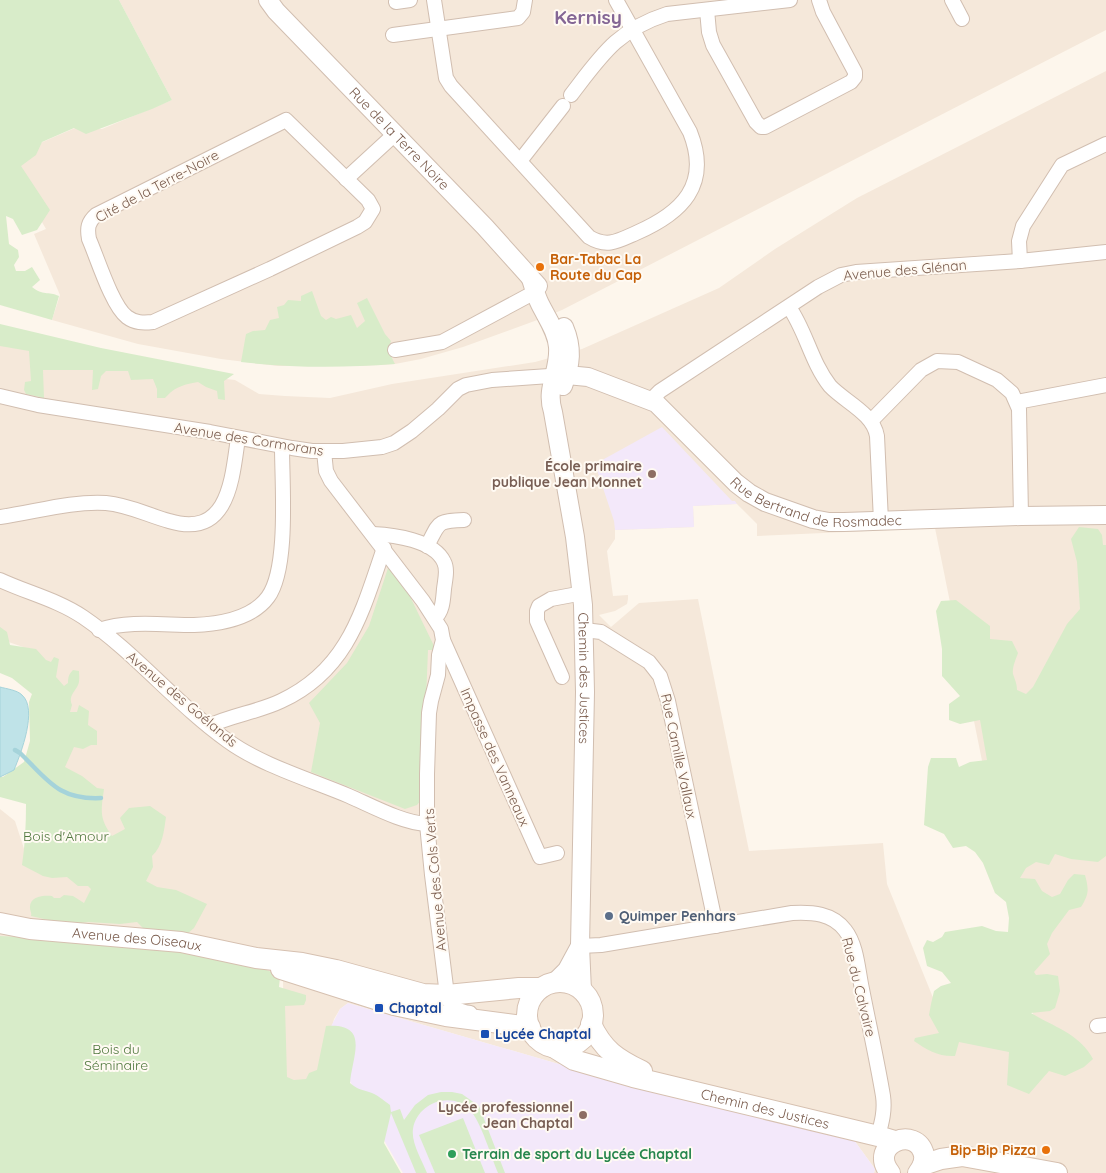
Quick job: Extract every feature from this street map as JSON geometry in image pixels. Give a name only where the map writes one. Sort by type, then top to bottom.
[{"type":"main road","name":"Avenue des Oiseaux","points":[[5,926],[181,942],[256,958],[314,965],[419,993],[447,995],[548,985]]},
{"type":"main road","name":"Avenue des Oiseaux","points":[[256,958],[310,979],[394,1005],[417,1010],[528,1023]]},
{"type":"main road","points":[[569,984],[582,990],[591,1005],[591,1024],[583,1038],[576,1043],[561,1048],[553,1047],[538,1039],[528,1023],[528,1004],[536,992],[548,985],[569,984]]},
{"type":"main road","name":"Chemin des Justices","points":[[591,1024],[598,1038],[612,1054],[668,1084]]},
{"type":"main road","name":"Chemin des Justices","points":[[553,1047],[574,1060],[633,1077],[668,1084],[883,1155],[908,1140],[920,1161]]},
{"type":"main road","points":[[920,1161],[962,1156],[1057,1173]]},
{"type":"street","name":"Rue de la Terre Noire","points":[[268,0],[276,11],[485,227],[533,286],[550,298],[551,313],[564,346]]},
{"type":"street","points":[[434,0],[448,82],[589,237],[602,244],[626,238],[658,223],[681,205],[691,190],[697,163],[694,142],[616,0]]},
{"type":"street","points":[[393,35],[518,18],[523,12],[525,0]]},
{"type":"street","points":[[520,161],[607,49],[617,39],[632,30],[667,14],[790,0]]},
{"type":"street","points":[[707,10],[709,32],[713,45],[756,122],[761,127],[765,127],[851,82],[856,77],[823,12],[819,0]]},
{"type":"street","points":[[952,0],[962,19]]},
{"type":"street","name":"Cité de la Terre-Noire","points":[[286,120],[346,179],[368,200],[371,206],[372,213],[365,222],[270,269],[153,322],[135,322],[122,312],[89,239],[88,224],[96,215],[286,120]]},
{"type":"street","points":[[346,179],[395,134]]},
{"type":"street","points":[[1020,260],[1019,240],[1023,226],[1062,165],[1106,144]]},
{"type":"street","name":"Avenue des Glénan","points":[[651,400],[660,391],[789,306],[827,282],[848,273],[1106,252]]},
{"type":"street","points":[[395,350],[442,342],[533,286]]},
{"type":"street","points":[[789,306],[827,381],[874,425],[877,436],[881,521]]},
{"type":"street","name":"Chemin des Justices","points":[[564,346],[571,359],[561,375],[553,412],[583,593],[585,692],[580,946],[582,990]]},
{"type":"street","points":[[871,421],[921,370],[937,361],[958,362],[987,374],[1010,390],[1017,402],[1022,516]]},
{"type":"street","name":"Rue Bertrand de Rosmadec","points":[[561,375],[588,376],[651,400],[660,406],[736,483],[749,493],[765,502],[820,521],[1106,515]]},
{"type":"street","name":"Avenue des Cormorans","points":[[0,396],[38,405],[324,452],[388,446],[412,431],[458,389],[466,385],[492,380],[561,375]]},
{"type":"street","points":[[1017,402],[1106,385]]},
{"type":"street","points":[[0,517],[70,504],[106,503],[133,508],[170,522],[188,524],[202,522],[216,514],[226,499],[238,438]]},
{"type":"street","points":[[99,630],[126,625],[200,625],[244,615],[262,604],[271,592],[277,578],[281,556],[282,446]]},
{"type":"street","points":[[324,452],[328,475],[435,618],[441,629],[443,640]]},
{"type":"street","points":[[427,546],[438,526],[444,521],[464,520]]},
{"type":"street","points":[[374,534],[405,538],[427,546],[442,558],[446,567],[442,604],[440,612],[435,618]]},
{"type":"street","points":[[209,726],[282,701],[298,692],[326,671],[343,648],[358,620],[384,548]]},
{"type":"street","name":"Avenue des Goélands","points":[[0,580],[65,607],[83,617],[209,726],[238,748],[396,816],[420,824],[427,824]]},
{"type":"street","points":[[562,676],[537,621],[537,611],[540,606],[551,598],[583,593]]},
{"type":"street","name":"Rue Camille Vallaux","points":[[584,630],[597,631],[607,635],[649,662],[660,676],[668,701],[716,926]]},
{"type":"street","name":"Avenue des Cols Verts","points":[[443,640],[439,655],[438,675],[430,701],[427,824],[447,995]]},
{"type":"street","name":"Impasse des Vanneaux","points":[[443,640],[540,857],[558,853]]},
{"type":"street","name":"Rue du Calvaire","points":[[580,946],[601,945],[804,912],[825,915],[840,925],[845,930],[853,950],[883,1096],[883,1155]]},
{"type":"street","name":"Chemin des Justices","points":[[548,985],[567,970],[580,946]]},
{"type":"street","points":[[447,995],[451,1005],[459,1011],[528,1023]]},
{"type":"street","name":"Avenue des Oiseaux","points":[[417,1010],[447,995]]},
{"type":"shaded area","points":[[119,0],[1106,0],[1106,30],[562,310],[540,319],[463,347],[395,364],[278,366],[221,359],[138,344],[52,320],[60,295],[34,234],[46,229],[15,175],[9,160],[38,144],[75,128],[102,129],[172,100]]},
{"type":"shaded area","points":[[1106,71],[1106,1173],[874,1173],[875,1169],[854,1140],[662,1094],[348,1003],[340,1009],[334,1019],[316,1088],[285,1089],[283,980],[253,970],[0,939],[0,809],[15,821],[26,855],[58,692],[23,647],[0,639],[0,326],[208,377],[235,380],[259,394],[330,398],[392,384],[535,362],[582,349],[719,288],[775,249],[857,198]],"holes":[[[737,504],[757,524],[757,536],[935,528],[1035,1023],[938,1010],[887,884],[883,843],[749,851],[698,599],[639,603],[611,627],[599,615],[615,611],[627,604],[628,599],[628,595],[613,596],[607,551],[615,539],[615,530],[694,527],[693,506]]]},
{"type":"shaded area","name":"École primaire publique Jean Monnet","points":[[662,427],[737,504],[693,506],[694,527],[615,530],[614,521],[595,464]]},
{"type":"shaded area","points":[[348,1003],[662,1094],[854,1140],[875,1169],[874,1173],[403,1173],[325,1038],[340,1009]]},
{"type":"green space","points":[[0,0],[119,0],[172,100],[86,134],[74,128],[42,142],[36,155],[21,166],[50,210],[37,230],[22,235],[13,219],[6,216],[9,244],[18,250],[19,257],[14,265],[16,271],[25,271],[32,267],[40,280],[32,287],[39,292],[59,296],[52,320],[0,305]]},
{"type":"green space","points":[[312,291],[321,316],[326,320],[331,317],[336,319],[351,315],[357,328],[365,321],[357,303],[367,298],[385,334],[391,341],[388,350],[395,364],[318,367],[241,362],[246,334],[265,330],[270,320],[279,318],[277,307],[284,305],[288,300],[301,301],[301,296]]},
{"type":"green space","points":[[0,324],[101,348],[234,374],[224,381],[225,400],[218,399],[217,391],[198,382],[180,387],[165,398],[157,398],[157,389],[153,379],[131,380],[128,371],[106,371],[101,376],[98,389],[92,390],[93,370],[43,370],[44,398],[26,394],[24,390],[25,382],[31,381],[29,351],[0,346]]},
{"type":"green space","points":[[1079,527],[1098,529],[1102,535],[1103,545],[1106,545],[1106,856],[1098,862],[1071,859],[1055,854],[1049,865],[1036,862],[1026,868],[1020,878],[1035,879],[1042,891],[1052,897],[1060,894],[1074,874],[1085,875],[1088,892],[1084,903],[1081,907],[1069,910],[1052,933],[1047,944],[1050,954],[1034,972],[1036,975],[1058,976],[1060,991],[1055,1008],[1050,1011],[1031,1013],[1074,1037],[1088,1050],[1093,1059],[1084,1067],[1065,1076],[1049,1071],[1029,1094],[1007,1085],[1009,1052],[959,1042],[955,1056],[949,1056],[933,1052],[914,1041],[915,1038],[939,1033],[929,1015],[934,991],[941,986],[951,983],[942,972],[927,966],[923,948],[927,940],[933,942],[942,937],[945,932],[982,926],[996,931],[1008,932],[1009,918],[1006,902],[995,893],[983,863],[975,852],[966,846],[953,848],[944,834],[924,825],[928,767],[931,758],[956,758],[959,767],[970,762],[987,760],[980,720],[960,724],[949,720],[949,704],[960,696],[942,676],[942,649],[936,611],[941,601],[956,600],[990,626],[990,639],[1012,641],[1018,653],[1013,671],[1017,690],[1026,694],[1033,687],[1067,624],[1080,609],[1077,562],[1071,539]]},
{"type":"green space","points":[[388,568],[402,580],[436,650],[428,650],[422,799],[417,805],[405,809],[311,772],[320,723],[309,703],[347,663],[369,626]]},
{"type":"green space","name":"Bois d'Amour","points":[[0,627],[7,632],[10,645],[36,649],[46,660],[51,662],[54,657],[59,659],[56,677],[64,686],[68,683],[69,676],[73,670],[79,671],[79,683],[71,697],[72,705],[70,712],[77,712],[79,705],[89,711],[88,725],[97,731],[97,745],[91,745],[83,749],[74,747],[65,767],[82,776],[97,788],[104,789],[102,814],[112,836],[125,829],[120,818],[129,808],[150,806],[166,817],[159,848],[152,856],[153,867],[146,881],[157,887],[176,890],[207,904],[194,928],[187,934],[143,928],[137,922],[120,924],[88,922],[74,924],[31,916],[30,904],[38,897],[52,896],[60,898],[64,895],[73,896],[84,903],[91,889],[88,886],[78,886],[67,877],[52,878],[43,876],[22,865],[26,804],[0,797],[0,777],[3,777],[24,762],[30,741],[29,702],[32,694],[12,678],[0,673]]},
{"type":"green space","name":"Bois du Séminaire","points":[[0,936],[136,943],[251,964],[274,973],[280,977],[279,987],[306,995],[304,1005],[285,1006],[287,1077],[294,1080],[306,1079],[309,1073],[317,1070],[326,1026],[340,1026],[349,1030],[354,1036],[356,1043],[350,1083],[357,1088],[380,1097],[390,1105],[391,1112],[400,1109],[404,1120],[415,1105],[428,1095],[441,1092],[462,1094],[479,1106],[505,1173],[498,1173],[482,1131],[470,1110],[462,1104],[445,1100],[428,1106],[421,1112],[413,1129],[415,1146],[427,1173],[416,1173],[391,1113],[384,1143],[401,1173],[0,1173]]},
{"type":"green space","name":"Terrain de sport du Lycée Chaptal","points":[[463,1118],[485,1173],[435,1173],[419,1135]]},
{"type":"water","points":[[0,687],[22,695],[27,702],[28,720],[27,731],[14,770],[0,777]]},
{"type":"waterway","points":[[15,750],[47,780],[64,792],[86,798],[101,798]]},
{"type":"place","name":"Bar-Tabac La Route du Cap","points":[[540,267]]},
{"type":"place","name":"École primaire publique Jean Monnet","points":[[652,474]]},
{"type":"place","name":"Quimper Penhars","points":[[609,916]]},
{"type":"place","name":"Chaptal","points":[[379,1008]]},
{"type":"place","name":"Lycée Chaptal","points":[[485,1034]]},
{"type":"place","name":"Lycée professionnel Jean Chaptal","points":[[583,1115]]},
{"type":"place","name":"Bip-Bip Pizza","points":[[1046,1150]]},
{"type":"place","name":"Terrain de sport du Lycée Chaptal","points":[[452,1154]]},
{"type":"district","name":"Kernisy","points":[[588,17]]}]
